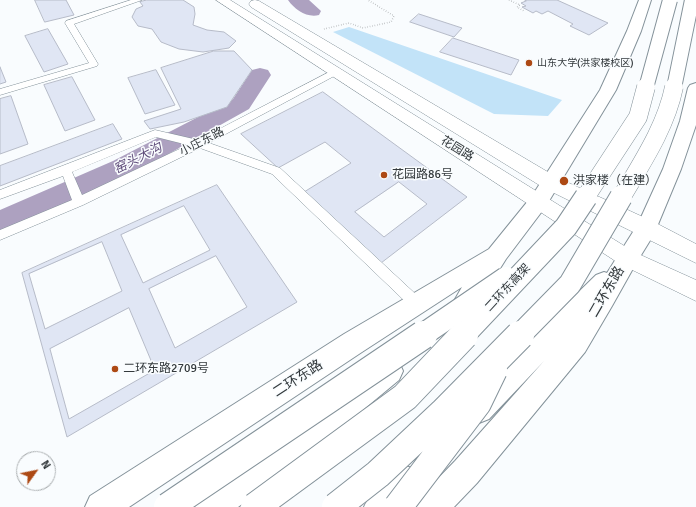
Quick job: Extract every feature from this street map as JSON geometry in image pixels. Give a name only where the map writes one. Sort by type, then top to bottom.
[{"type":"highway","name":"二环东路","points":[[211,507],[284,457],[456,318],[498,253],[545,192],[608,90],[634,30],[645,0]]},
{"type":"highway","name":"二环东高架","points":[[255,507],[405,398],[566,227],[638,117],[670,0]]},
{"type":"highway","points":[[336,507],[384,469],[570,284],[647,154],[671,103],[692,0]]},
{"type":"highway","name":"二环东路","points":[[432,507],[466,472],[576,342],[604,299],[627,258],[647,228],[692,122],[696,88]]},
{"type":"highway","name":"二环东路","points":[[101,507],[416,304],[498,253]]},
{"type":"highway","points":[[168,507],[540,254]]},
{"type":"highway","name":"二环东路","points":[[380,507],[551,337],[627,258]]},
{"type":"highway","points":[[398,507],[477,403],[500,355]]},
{"type":"main road","name":"花园路","points":[[222,0],[413,122],[545,192],[647,228],[696,254]]},
{"type":"main road","name":"花园路","points":[[248,0],[430,110],[545,192],[627,258],[696,291]]},
{"type":"main road","points":[[413,122],[430,110]]},
{"type":"street","points":[[0,92],[94,64],[68,23],[138,0]]},
{"type":"street","name":"小庄东路","points":[[0,235],[199,144],[335,72]]},
{"type":"street","points":[[0,195],[68,175],[155,132],[199,144],[276,171],[416,304]]},
{"type":"street","points":[[68,175],[78,200]]},
{"type":"path","points":[[323,29],[349,23],[363,28],[391,22],[394,16],[368,0]]},
{"type":"path","points":[[509,0],[520,5],[517,7],[524,11]]},
{"type":"shaded area","points":[[349,27],[562,100],[548,116],[494,114],[333,32]]},
{"type":"building","points":[[35,0],[66,0],[74,15],[45,22]]},
{"type":"building","points":[[147,0],[183,0],[194,7],[195,14],[193,25],[207,30],[224,32],[236,41],[229,48],[203,52],[179,49],[161,42],[152,29],[138,26],[132,17],[136,9],[143,6],[140,2]]},
{"type":"building","points":[[525,0],[557,0],[608,23],[589,35],[570,26],[573,24],[548,11],[542,14],[536,11],[533,13],[522,7],[526,6],[521,3],[526,1]]},
{"type":"building","points":[[419,14],[462,28],[454,37],[410,22]]},
{"type":"building","points":[[48,29],[68,64],[44,72],[25,36]]},
{"type":"building","points":[[453,38],[519,60],[511,75],[440,52]]},
{"type":"building","points":[[214,51],[234,51],[252,70],[227,107],[184,122],[150,129],[144,121],[181,109],[161,68]]},
{"type":"building","points":[[0,67],[6,82],[0,84]]},
{"type":"building","points":[[156,70],[175,105],[145,114],[128,78]]},
{"type":"building","points":[[72,77],[95,120],[65,131],[44,85]]},
{"type":"building","name":"花园路86号","points":[[323,92],[467,197],[381,263],[304,192],[351,163],[325,142],[278,168],[241,134]],"holes":[[[399,182],[427,204],[384,237],[355,212]]]},
{"type":"building","points":[[11,96],[28,144],[0,154],[0,99]]},
{"type":"building","points":[[113,124],[122,139],[0,186],[0,166]]},
{"type":"building","name":"二环东路2709号","points":[[217,185],[297,302],[67,437],[22,273]]},
{"type":"building","points":[[184,206],[210,250],[143,283],[121,235]]},
{"type":"building","points":[[102,242],[122,291],[45,329],[29,274]]},
{"type":"building","points":[[216,256],[247,307],[175,348],[149,289]]},
{"type":"building","points":[[129,308],[155,370],[69,419],[50,349]]},
{"type":"waterway","name":"窑头大沟","points":[[297,0],[312,11]]},
{"type":"waterway","name":"窑头大沟","points":[[0,223],[122,168],[241,104],[260,75]]},
{"type":"place","name":"山东大学(洪家楼校区)","points":[[529,63]]},
{"type":"place","name":"花园路86号","points":[[384,175]]},
{"type":"place","name":"洪家楼（在建）","points":[[564,181]]},
{"type":"place","name":"二环东路2709号","points":[[115,369]]}]
